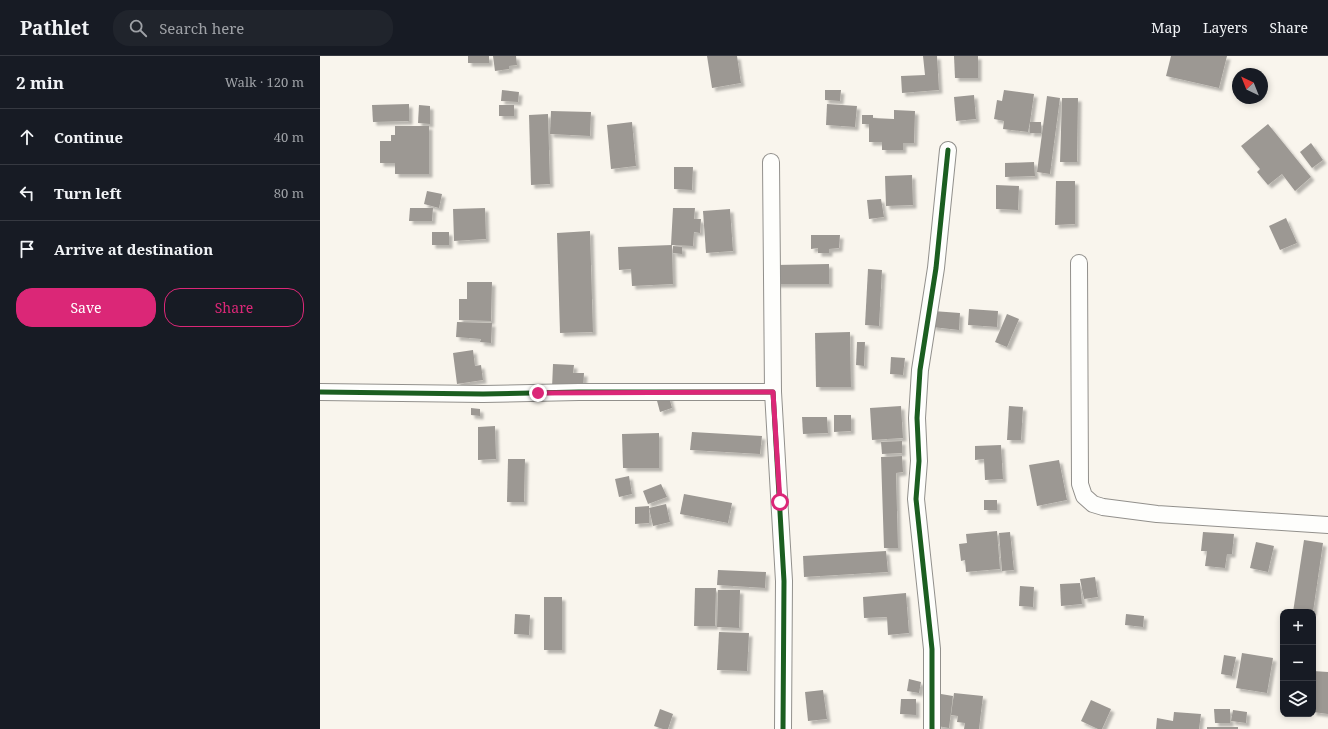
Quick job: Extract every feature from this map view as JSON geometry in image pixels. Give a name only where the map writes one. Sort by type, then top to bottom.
[{"type":"street","points":[[932,729],[932,649],[916,499],[919,461],[917,418],[920,370],[936,268],[948,150]]},
{"type":"street","points":[[771,162],[773,392],[784,581],[783,729]]},
{"type":"street","points":[[1079,263],[1080,484],[1084,496],[1093,504],[1103,508],[1157,514],[1328,525]]},
{"type":"street","points":[[320,392],[483,394],[587,392],[773,392]]},
{"type":"building","points":[[468,56],[489,56],[489,63],[468,63]]},
{"type":"building","points":[[493,56],[516,56],[517,65],[509,66],[509,69],[495,71]]},
{"type":"building","points":[[707,56],[737,56],[741,83],[712,88]]},
{"type":"building","points":[[923,56],[937,56],[939,90],[902,93],[901,76],[925,75]]},
{"type":"building","points":[[954,56],[978,56],[978,78],[955,78]]},
{"type":"building","points":[[1171,56],[1227,56],[1219,88],[1166,76]]},
{"type":"building","points":[[502,90],[519,92],[518,102],[501,101]]},
{"type":"building","points":[[825,90],[841,90],[840,101],[825,100]]},
{"type":"building","points":[[1004,90],[1034,94],[1028,132],[1003,129],[1004,121],[994,119],[997,100],[1002,101]]},
{"type":"building","points":[[974,95],[976,119],[956,121],[954,97]]},
{"type":"building","points":[[1047,96],[1060,98],[1050,174],[1037,172]]},
{"type":"building","points":[[1062,98],[1078,98],[1077,162],[1060,162]]},
{"type":"building","points":[[409,104],[409,121],[373,122],[372,105]]},
{"type":"building","points":[[827,104],[857,106],[855,127],[826,125]]},
{"type":"building","points":[[419,105],[430,106],[430,124],[418,123]]},
{"type":"building","points":[[499,105],[514,105],[514,116],[499,116]]},
{"type":"building","points":[[894,110],[915,111],[914,143],[903,143],[903,150],[882,150],[882,142],[869,142],[869,124],[862,124],[862,115],[873,115],[873,118],[894,119]]},
{"type":"building","points":[[551,111],[591,112],[590,136],[550,134]]},
{"type":"building","points":[[548,114],[550,184],[531,185],[529,115]]},
{"type":"building","points":[[632,122],[636,166],[611,169],[607,125]]},
{"type":"building","points":[[1030,122],[1041,122],[1041,133],[1030,133]]},
{"type":"building","points":[[1268,124],[1311,177],[1295,191],[1282,174],[1268,185],[1257,172],[1260,169],[1241,146]]},
{"type":"building","points":[[395,126],[429,126],[429,174],[395,174],[395,163],[380,163],[380,141],[391,141],[391,135],[395,135]]},
{"type":"building","points":[[1311,143],[1323,160],[1312,168],[1300,152]]},
{"type":"building","points":[[1034,162],[1035,176],[1005,177],[1005,163]]},
{"type":"building","points":[[674,167],[693,167],[692,190],[674,189]]},
{"type":"building","points":[[912,175],[913,205],[886,206],[885,176]]},
{"type":"building","points":[[1056,181],[1075,181],[1075,224],[1055,225]]},
{"type":"building","points":[[996,185],[1019,186],[1018,210],[996,209]]},
{"type":"building","points":[[427,191],[442,194],[439,208],[424,204]]},
{"type":"building","points":[[881,199],[884,217],[869,219],[867,200]]},
{"type":"building","points":[[410,208],[433,208],[432,221],[409,221]]},
{"type":"building","points":[[485,208],[486,239],[454,241],[453,209]]},
{"type":"building","points":[[673,208],[695,208],[694,219],[701,219],[700,233],[694,232],[693,246],[671,245]]},
{"type":"building","points":[[730,209],[733,251],[706,253],[703,211]]},
{"type":"building","points":[[1286,218],[1297,243],[1280,250],[1269,226]]},
{"type":"building","points":[[590,231],[593,332],[560,333],[557,233]]},
{"type":"building","points":[[432,232],[449,232],[449,245],[432,245]]},
{"type":"building","points":[[811,235],[840,235],[839,248],[829,249],[829,253],[818,253],[818,248],[811,249]]},
{"type":"building","points":[[672,245],[673,284],[632,286],[631,269],[619,270],[618,247]]},
{"type":"building","points":[[673,246],[682,247],[682,254],[673,253]]},
{"type":"building","points":[[829,264],[829,284],[776,284],[775,265]]},
{"type":"building","points":[[868,269],[882,270],[879,326],[865,325]]},
{"type":"building","points":[[467,282],[492,282],[491,321],[459,320],[459,299],[467,299]]},
{"type":"building","points":[[969,309],[998,311],[997,327],[968,325]]},
{"type":"building","points":[[933,311],[960,313],[959,330],[932,327]]},
{"type":"building","points":[[1007,314],[1019,319],[1007,347],[995,342]]},
{"type":"building","points":[[457,322],[492,323],[491,343],[480,342],[481,339],[456,337]]},
{"type":"building","points":[[850,332],[851,387],[816,387],[815,333]]},
{"type":"building","points":[[857,342],[865,342],[864,366],[856,365]]},
{"type":"building","points":[[473,350],[475,366],[481,365],[483,380],[457,384],[453,353]]},
{"type":"building","points":[[891,357],[905,358],[903,375],[890,374]]},
{"type":"building","points":[[553,364],[574,365],[573,373],[584,373],[583,389],[552,388]]},
{"type":"building","points":[[668,393],[672,408],[660,412],[656,397]]},
{"type":"building","points":[[901,406],[903,438],[872,440],[870,408]]},
{"type":"building","points":[[1009,406],[1023,407],[1021,440],[1007,440]]},
{"type":"building","points":[[471,408],[480,409],[480,416],[471,415]]},
{"type":"building","points":[[834,415],[851,415],[851,431],[834,432]]},
{"type":"building","points":[[802,417],[827,417],[828,433],[803,434]]},
{"type":"building","points":[[495,426],[496,459],[478,460],[478,427]]},
{"type":"building","points":[[692,432],[762,436],[760,454],[690,450]]},
{"type":"building","points":[[659,433],[659,468],[623,468],[622,434]]},
{"type":"building","points":[[902,441],[902,453],[882,454],[881,442]]},
{"type":"building","points":[[1001,445],[1003,479],[985,480],[984,459],[975,460],[975,446]]},
{"type":"building","points":[[902,456],[903,472],[896,473],[898,548],[884,548],[881,457]]},
{"type":"building","points":[[508,459],[525,459],[524,502],[507,502]]},
{"type":"building","points":[[1059,460],[1067,500],[1037,506],[1029,465]]},
{"type":"building","points":[[629,476],[632,494],[619,497],[615,479]]},
{"type":"building","points":[[661,484],[667,497],[648,504],[643,491]]},
{"type":"building","points":[[684,494],[732,503],[728,523],[680,514]]},
{"type":"building","points":[[984,500],[997,500],[997,510],[984,510]]},
{"type":"building","points":[[666,504],[670,522],[653,526],[649,508]]},
{"type":"building","points":[[649,506],[649,523],[635,524],[635,507]]},
{"type":"building","points":[[997,531],[1000,569],[966,572],[965,560],[961,561],[959,544],[967,543],[966,534]]},
{"type":"building","points":[[1010,532],[1014,570],[1002,571],[999,533]]},
{"type":"building","points":[[1203,532],[1234,534],[1232,554],[1227,554],[1225,568],[1205,566],[1207,551],[1201,551]]},
{"type":"building","points":[[1304,540],[1323,543],[1313,609],[1293,609]]},
{"type":"building","points":[[1256,542],[1274,546],[1268,572],[1250,568]]},
{"type":"building","points":[[886,551],[888,572],[804,577],[803,556]]},
{"type":"building","points":[[718,570],[766,572],[765,588],[717,585]]},
{"type":"building","points":[[1095,577],[1098,597],[1084,599],[1080,579]]},
{"type":"building","points":[[1080,583],[1082,604],[1061,606],[1060,584]]},
{"type":"building","points":[[1020,586],[1034,587],[1033,607],[1019,606]]},
{"type":"building","points":[[695,588],[716,588],[715,626],[694,626]]},
{"type":"building","points":[[718,590],[740,590],[739,628],[717,627]]},
{"type":"building","points":[[906,593],[909,633],[888,635],[887,617],[864,618],[863,597]]},
{"type":"building","points":[[544,597],[562,597],[562,650],[544,650]]},
{"type":"building","points":[[515,614],[530,615],[529,635],[514,634]]},
{"type":"building","points":[[1126,614],[1144,616],[1143,627],[1125,625]]},
{"type":"building","points":[[719,632],[749,633],[747,671],[717,670]]},
{"type":"building","points":[[1242,653],[1273,658],[1267,693],[1236,688]]},
{"type":"building","points":[[1224,655],[1236,657],[1232,676],[1221,674]]},
{"type":"building","points":[[1316,671],[1328,672],[1328,714],[1316,712]]},
{"type":"building","points":[[909,679],[921,682],[919,693],[907,691]]},
{"type":"building","points":[[823,690],[827,719],[808,721],[805,692]]},
{"type":"building","points":[[954,693],[983,696],[979,729],[964,729],[965,723],[957,722],[958,716],[951,715]]},
{"type":"building","points":[[941,694],[953,696],[949,728],[937,726]]},
{"type":"building","points":[[901,699],[916,699],[916,715],[900,714]]},
{"type":"building","points":[[1091,700],[1111,709],[1102,729],[1098,729],[1081,721]]},
{"type":"building","points":[[660,709],[673,714],[668,729],[654,726]]},
{"type":"building","points":[[1214,709],[1230,709],[1230,723],[1215,723]]},
{"type":"building","points":[[1233,710],[1247,712],[1246,723],[1231,721]]},
{"type":"building","points":[[1174,712],[1201,714],[1199,729],[1156,729],[1157,718],[1173,721]]},
{"type":"building","points":[[1207,727],[1238,727],[1238,729],[1207,729]]},
{"type":"cycle path","points":[[932,729],[932,649],[916,499],[919,461],[917,418],[920,370],[936,268],[948,150]]},
{"type":"cycle path","points":[[320,392],[483,394],[579,392],[773,392],[784,581],[783,729]]},
{"type":"route","points":[[538,393],[773,392],[780,502]]}]
